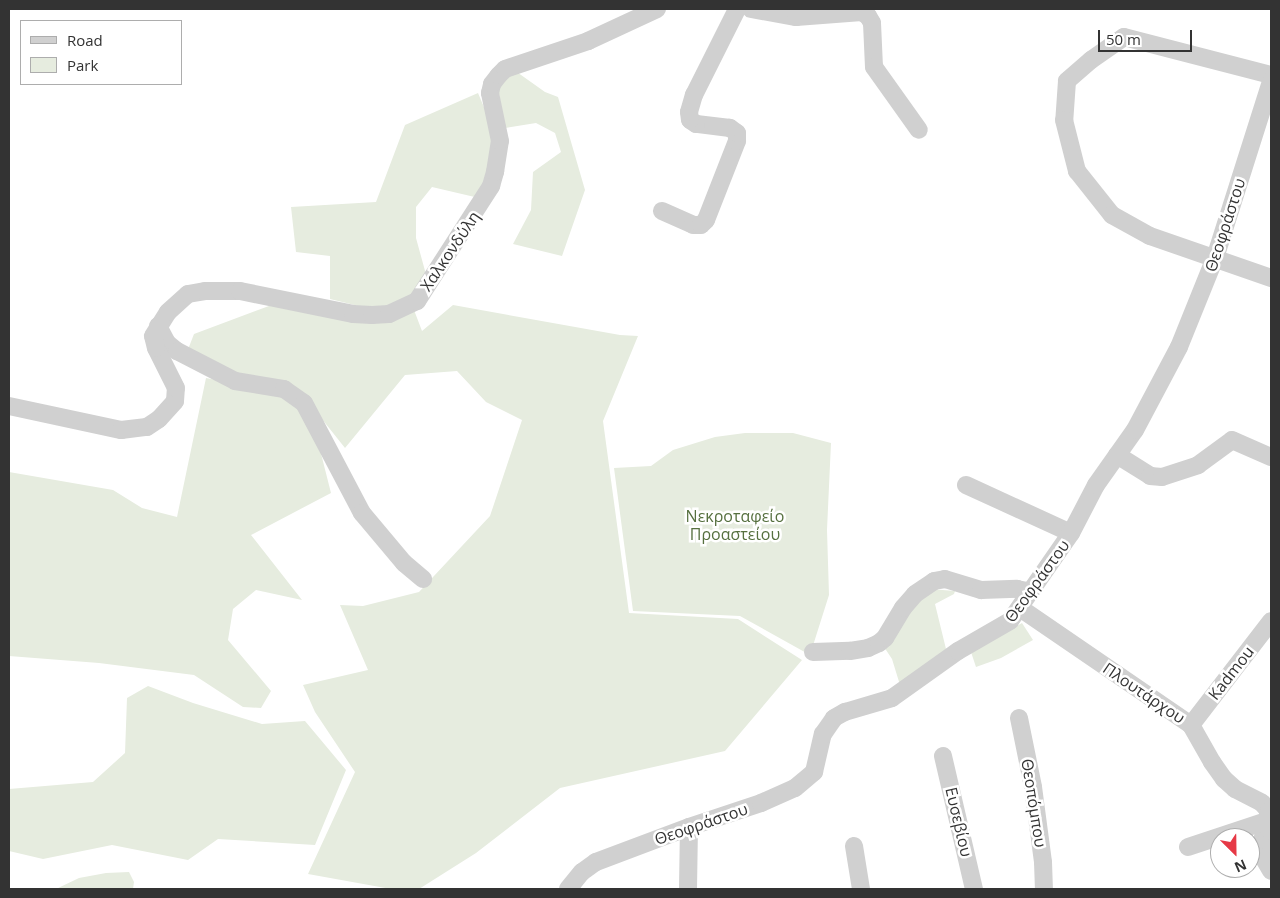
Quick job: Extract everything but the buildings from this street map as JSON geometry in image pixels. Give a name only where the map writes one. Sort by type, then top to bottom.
[{"type":"street","name":"Χαλκονδύλη","points":[[158,326],[177,302],[188,294],[205,291],[240,291],[372,316],[389,314],[417,300],[491,186],[500,142],[490,93],[492,84],[499,75],[505,69],[588,41],[657,9]]},
{"type":"street","points":[[662,211],[694,225],[701,225],[706,220],[737,141],[737,133],[730,128],[696,124],[690,120],[689,112],[694,95],[737,9]]},
{"type":"street","points":[[751,9],[796,17],[862,12],[868,16],[872,23],[874,67],[919,130]]},
{"type":"street","points":[[1271,75],[1170,50],[1126,36],[1104,50],[1067,81],[1064,120],[1076,171],[1112,215],[1150,236],[1271,278]]},
{"type":"street","name":"Θεοφράστου","points":[[568,889],[582,872],[596,862],[689,826],[761,803],[802,784],[814,772],[825,729],[834,718],[845,712],[892,698],[906,690],[958,651],[1006,625],[1020,608],[1071,533],[1096,485],[1140,421],[1179,347],[1215,258],[1271,81]]},
{"type":"street","points":[[9,406],[121,430],[147,427],[169,410],[175,401],[176,388],[173,378],[156,348],[153,336],[158,326]]},
{"type":"street","points":[[158,326],[167,343],[177,351],[236,381],[284,389],[304,403],[362,513],[404,563],[423,579]]},
{"type":"street","points":[[1117,455],[1150,476],[1162,477],[1198,465],[1232,440],[1271,457]]},
{"type":"street","points":[[966,485],[1071,533]]},
{"type":"street","points":[[813,652],[850,651],[868,648],[879,643],[885,638],[902,608],[915,594],[934,581],[945,580],[981,590],[1016,589],[1031,592]]},
{"type":"street","name":"Πλουτάρχου","points":[[1020,608],[1191,725],[1221,775],[1235,788],[1266,806],[1269,811],[1269,820]]},
{"type":"street","name":"Kadmou","points":[[1191,725],[1271,620]]},
{"type":"street","name":"Θεοπόμπου","points":[[1019,718],[1033,787],[1043,862],[1044,889]]},
{"type":"street","name":"Ευσεβίου","points":[[942,756],[974,889]]},
{"type":"street","points":[[1188,847],[1269,820]]},
{"type":"street","points":[[1269,820],[1261,845],[1263,857],[1271,869]]},
{"type":"street","points":[[688,889],[689,826]]},
{"type":"street","points":[[854,846],[861,889]]},
{"type":"green space","points":[[514,70],[545,92],[558,97],[585,190],[562,256],[513,244],[531,210],[533,172],[561,152],[555,133],[536,123],[505,128],[498,88]]},
{"type":"green space","points":[[478,93],[494,131],[491,163],[479,198],[432,187],[416,207],[416,238],[427,278],[419,291],[391,307],[371,309],[330,299],[330,256],[296,252],[291,207],[376,202],[405,125]]},
{"type":"green space","points":[[277,303],[414,310],[422,331],[453,305],[620,335],[638,336],[603,421],[629,613],[738,619],[802,660],[725,751],[560,788],[476,853],[419,889],[391,889],[308,874],[355,772],[315,712],[303,685],[368,670],[340,605],[363,606],[419,592],[490,516],[522,420],[486,402],[457,371],[405,375],[345,448],[302,394],[234,377],[187,352],[194,334]]},
{"type":"green space","points":[[206,378],[275,391],[312,418],[331,493],[251,535],[302,600],[256,590],[233,609],[228,640],[271,691],[261,708],[243,707],[194,675],[99,663],[9,656],[9,472],[113,490],[142,508],[177,517]]},
{"type":"green space","name":"Νεκροταφείο Προαστείου","points":[[745,433],[793,433],[831,443],[827,530],[829,595],[810,655],[740,616],[633,611],[614,468],[651,466],[673,450],[715,437]]},
{"type":"green space","points":[[930,589],[955,591],[954,594],[935,604],[946,649],[900,685],[892,659],[884,647],[908,611]]},
{"type":"green space","points":[[1022,623],[1033,640],[1001,658],[976,667],[971,652]]},
{"type":"green space","points":[[148,686],[193,703],[262,724],[305,721],[346,770],[315,845],[218,839],[188,860],[112,845],[43,859],[9,851],[9,789],[93,782],[125,753],[127,698]]},
{"type":"green space","points":[[129,872],[134,882],[133,889],[56,889],[79,878],[106,873]]}]
